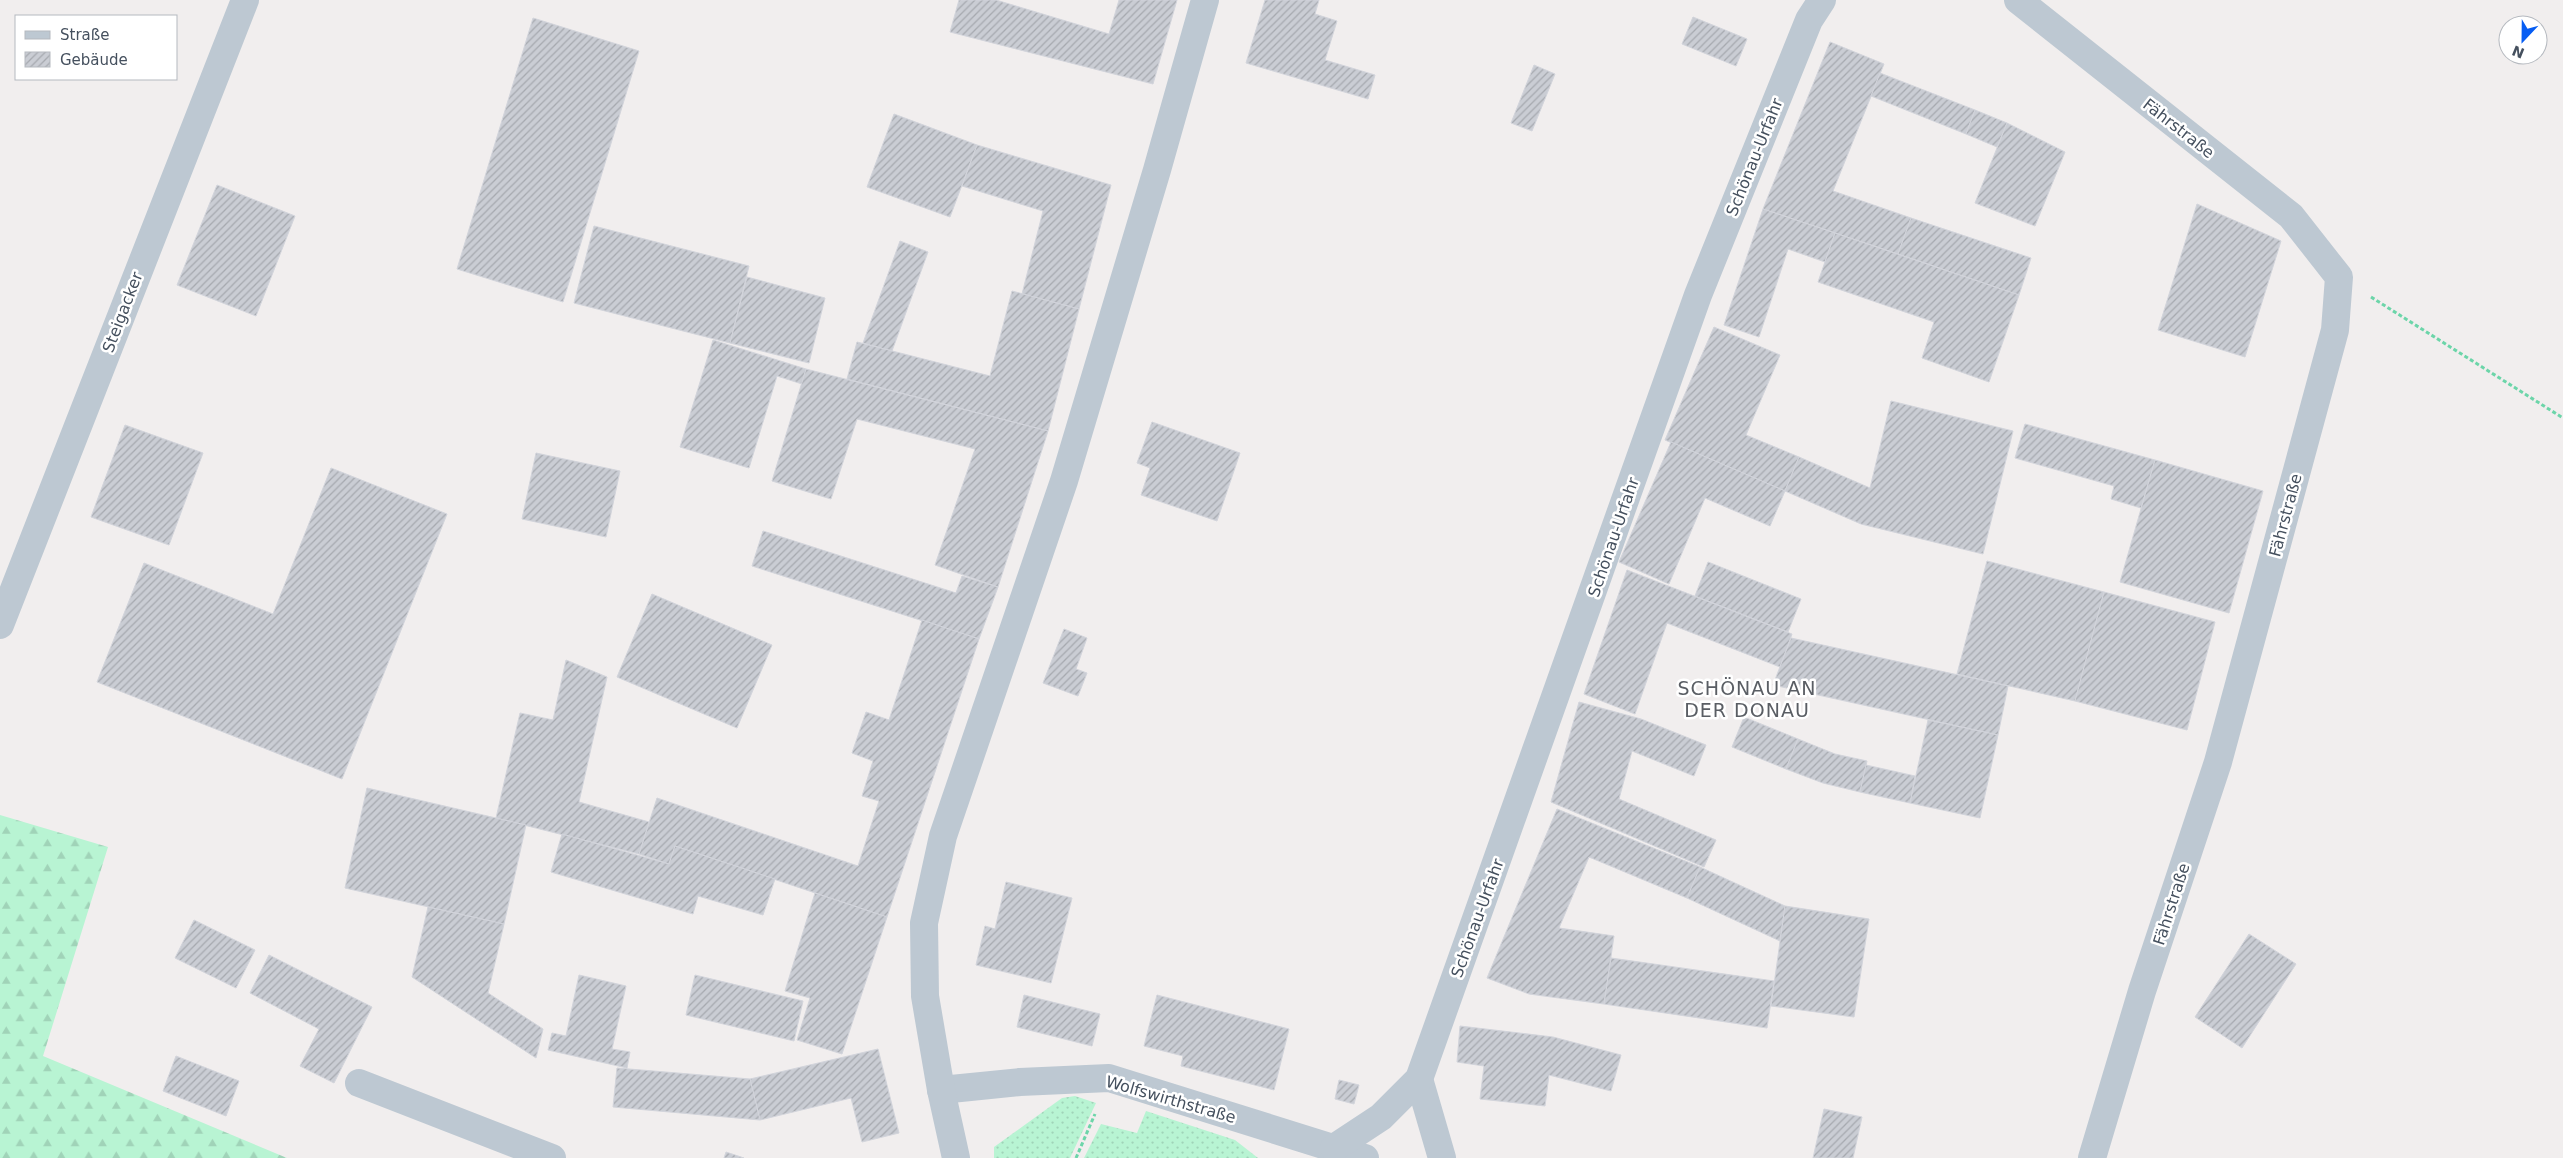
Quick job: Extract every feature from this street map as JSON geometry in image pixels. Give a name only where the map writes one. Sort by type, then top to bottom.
[{"type":"street","name":"Steigacker","points":[[0,626],[245,0]]},
{"type":"street","points":[[956,1158],[941,1090],[925,996],[924,924],[943,836],[1064,481],[1206,0]]},
{"type":"street","name":"Schönau-Urfahr","points":[[1334,1148],[1381,1117],[1420,1079],[1698,294],[1809,20],[1822,0]]},
{"type":"street","name":"Fährstraße","points":[[2018,0],[2291,216],[2339,277],[2335,330],[2218,762],[2142,991],[2092,1158]]},
{"type":"street","name":"Wolfswirthstraße","points":[[941,1090],[1020,1082],[1110,1078],[1298,1148],[1334,1148],[1365,1158]]},
{"type":"street","points":[[1420,1079],[1442,1158]]},
{"type":"street","points":[[359,1083],[552,1158]]},
{"type":"path","points":[[2339,277],[2563,418]]},
{"type":"path","points":[[1076,1158],[1110,1078]]},
{"type":"green space","points":[[0,815],[108,847],[43,1056],[287,1158],[0,1158]]},
{"type":"green space","points":[[1075,1096],[1096,1103],[1070,1158],[994,1158],[994,1147],[1062,1098]]},
{"type":"green space","points":[[1146,1111],[1235,1140],[1258,1158],[1084,1158],[1101,1124],[1137,1133]]},
{"type":"building","points":[[959,0],[996,0],[1109,34],[1119,0],[1177,0],[1153,84],[950,32]]},
{"type":"building","points":[[1265,0],[1319,0],[1315,14],[1337,21],[1325,60],[1375,75],[1368,99],[1246,63]]},
{"type":"building","points":[[1693,17],[1747,39],[1736,66],[1682,44]]},
{"type":"building","points":[[533,18],[639,51],[563,302],[457,269]]},
{"type":"building","points":[[1830,42],[1884,64],[1833,191],[1911,218],[1898,254],[1763,209]]},
{"type":"building","points":[[1534,65],[1555,74],[1532,131],[1511,123]]},
{"type":"building","points":[[1880,73],[1975,110],[1966,134],[1871,96]]},
{"type":"building","points":[[1975,110],[2007,123],[1997,147],[1966,134]]},
{"type":"building","points":[[894,114],[977,145],[950,217],[867,187]]},
{"type":"building","points":[[2007,123],[2065,152],[2035,226],[1975,203]]},
{"type":"building","points":[[977,145],[1111,185],[1079,309],[1022,294],[1043,211],[962,186]]},
{"type":"building","points":[[217,185],[295,216],[256,316],[177,285]]},
{"type":"building","points":[[2197,204],[2281,241],[2245,357],[2158,330]]},
{"type":"building","points":[[1763,209],[1835,233],[1825,262],[1788,249],[1759,337],[1724,325]]},
{"type":"building","points":[[1911,218],[2031,258],[2019,295],[1898,254]]},
{"type":"building","points":[[594,226],[749,266],[730,343],[574,303]]},
{"type":"building","points":[[1835,233],[2019,295],[1989,382],[1922,358],[1934,322],[1818,282]]},
{"type":"building","points":[[900,241],[928,252],[892,351],[863,343]]},
{"type":"building","points":[[747,277],[825,298],[809,363],[730,343]]},
{"type":"building","points":[[1012,291],[1079,309],[1048,431],[847,379],[857,342],[990,376]]},
{"type":"building","points":[[1714,327],[1780,355],[1746,435],[1799,457],[1785,491],[1665,440]]},
{"type":"building","points":[[713,340],[806,369],[802,384],[777,376],[749,468],[680,447]]},
{"type":"building","points":[[806,369],[1048,431],[998,587],[935,565],[975,449],[857,419],[831,499],[772,481]]},
{"type":"building","points":[[1891,401],[2013,431],[1983,554],[1861,524],[1785,491],[1799,457],[1870,488]]},
{"type":"building","points":[[1152,422],[1240,453],[1217,521],[1141,495],[1150,468],[1137,463]]},
{"type":"building","points":[[2025,424],[2155,460],[2141,508],[2111,499],[2114,486],[2015,458]]},
{"type":"building","points":[[125,425],[203,453],[169,545],[91,517]]},
{"type":"building","points":[[1671,442],[1785,491],[1770,526],[1705,498],[1669,584],[1619,562]]},
{"type":"building","points":[[536,453],[620,471],[606,537],[522,519]]},
{"type":"building","points":[[2155,460],[2263,491],[2229,613],[2120,582]]},
{"type":"building","points":[[331,468],[447,514],[342,779],[97,682],[144,563],[273,614]]},
{"type":"building","points":[[763,531],[956,593],[962,576],[998,587],[979,639],[752,566]]},
{"type":"building","points":[[1987,561],[2104,592],[2075,701],[1957,674]]},
{"type":"building","points":[[1708,562],[1801,599],[1788,632],[1695,596]]},
{"type":"building","points":[[1627,570],[1792,634],[1780,667],[1667,623],[1635,714],[1584,694]]},
{"type":"building","points":[[2104,592],[2215,622],[2187,730],[2075,701]]},
{"type":"building","points":[[652,594],[772,645],[737,728],[617,677]]},
{"type":"building","points":[[922,620],[979,639],[887,917],[675,846],[669,864],[639,854],[657,798],[858,866],[879,801],[862,796],[873,761],[852,753],[866,712],[889,720]]},
{"type":"building","points":[[1064,629],[1087,638],[1076,669],[1087,673],[1078,696],[1043,683]]},
{"type":"building","points":[[1791,638],[2008,686],[1998,735],[1773,685]]},
{"type":"building","points":[[566,660],[607,677],[579,802],[649,822],[639,854],[496,818],[520,713],[553,720]]},
{"type":"building","points":[[1579,702],[1641,719],[1706,745],[1694,776],[1632,751],[1619,799],[1716,840],[1704,867],[1551,802]]},
{"type":"building","points":[[1744,717],[1798,739],[1786,769],[1732,747]]},
{"type":"building","points":[[1928,720],[1998,735],[1980,818],[1910,803]]},
{"type":"building","points":[[1798,739],[1835,754],[1867,761],[1860,792],[1823,783],[1786,769]]},
{"type":"building","points":[[1866,765],[1915,776],[1910,803],[1860,792]]},
{"type":"building","points":[[367,788],[526,825],[504,924],[345,888]]},
{"type":"building","points":[[1557,809],[1700,867],[1687,898],[1589,857],[1559,928],[1614,936],[1604,1004],[1529,994],[1487,978]]},
{"type":"building","points":[[562,834],[669,864],[675,846],[775,879],[763,915],[698,896],[693,914],[551,872]]},
{"type":"building","points":[[1700,867],[1785,906],[1780,941],[1687,898]]},
{"type":"building","points":[[1006,882],[1072,898],[1051,983],[976,965],[985,926],[995,929]]},
{"type":"building","points":[[815,893],[887,917],[842,1054],[797,1040],[810,998],[785,991]]},
{"type":"building","points":[[1785,906],[1869,919],[1854,1017],[1771,1006]]},
{"type":"building","points":[[428,907],[504,924],[488,993],[543,1029],[536,1058],[412,977]]},
{"type":"building","points":[[194,920],[255,950],[236,988],[175,958]]},
{"type":"building","points":[[2249,934],[2296,964],[2242,1048],[2195,1017]]},
{"type":"building","points":[[269,955],[372,1007],[334,1083],[300,1066],[319,1029],[250,993]]},
{"type":"building","points":[[1611,958],[1774,981],[1767,1028],[1604,1004]]},
{"type":"building","points":[[579,975],[626,986],[612,1049],[630,1052],[627,1068],[548,1050],[552,1033],[566,1036]]},
{"type":"building","points":[[695,975],[803,1001],[794,1041],[686,1015]]},
{"type":"building","points":[[1024,995],[1100,1014],[1092,1046],[1017,1027]]},
{"type":"building","points":[[1157,995],[1289,1029],[1274,1090],[1181,1066],[1183,1056],[1144,1046]]},
{"type":"building","points":[[1460,1026],[1553,1037],[1621,1055],[1611,1091],[1549,1075],[1545,1106],[1480,1099],[1484,1066],[1457,1062]]},
{"type":"building","points":[[878,1049],[899,1133],[862,1142],[851,1098],[760,1120],[750,1079]]},
{"type":"building","points":[[176,1056],[239,1081],[226,1116],[163,1091]]},
{"type":"building","points":[[617,1068],[750,1079],[760,1120],[613,1107]]},
{"type":"building","points":[[1339,1080],[1359,1085],[1354,1104],[1335,1099]]},
{"type":"building","points":[[1824,1109],[1862,1117],[1853,1158],[1813,1158]]},
{"type":"building","points":[[726,1152],[744,1158],[724,1158]]},
{"type":"district","name":"SCHÖNAU AN DER DONAU","points":[[1747,699]]}]
